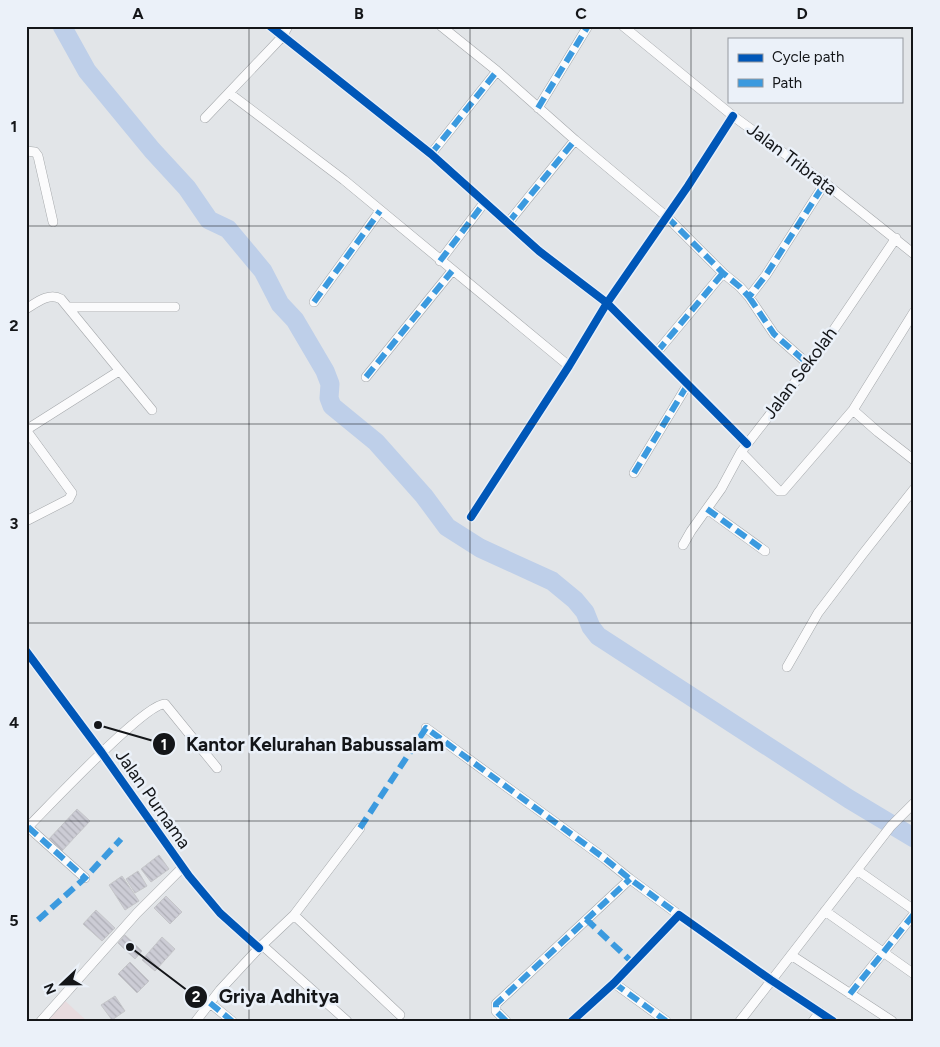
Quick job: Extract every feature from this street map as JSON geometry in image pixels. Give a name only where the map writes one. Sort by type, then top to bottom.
[{"type":"street","points":[[270,26],[431,154],[539,251],[607,302],[747,444]]},
{"type":"street","points":[[205,118],[282,37],[288,26]]},
{"type":"street","points":[[441,26],[497,71],[575,140],[667,217],[722,273],[740,287],[774,334],[808,364]]},
{"type":"street","points":[[538,108],[588,26]]},
{"type":"street","name":"Jalan Tribrata","points":[[623,26],[733,116],[825,183],[914,254]]},
{"type":"street","points":[[431,154],[497,71]]},
{"type":"street","points":[[229,93],[344,180],[569,366]]},
{"type":"street","points":[[471,517],[569,366],[607,302],[667,217],[733,116]]},
{"type":"street","points":[[508,223],[575,140]]},
{"type":"street","points":[[26,150],[35,152],[38,156],[52,222]]},
{"type":"street","points":[[749,297],[766,275],[825,183]]},
{"type":"street","points":[[440,261],[484,203]]},
{"type":"street","points":[[314,302],[380,211]]},
{"type":"street","name":"Jalan Sekolah","points":[[683,545],[721,489],[741,452],[808,364],[896,238]]},
{"type":"street","points":[[366,377],[452,271]]},
{"type":"street","points":[[657,352],[722,273]]},
{"type":"street","points":[[26,309],[53,296],[58,297],[152,410]]},
{"type":"street","points":[[68,307],[175,307]]},
{"type":"street","points":[[741,452],[770,484],[779,491],[783,491],[853,410],[914,312]]},
{"type":"street","points":[[26,521],[69,499],[72,493],[26,430],[119,371]]},
{"type":"street","points":[[634,473],[688,384]]},
{"type":"street","points":[[853,410],[914,460]]},
{"type":"street","points":[[787,667],[818,613],[914,489]]},
{"type":"street","points":[[707,510],[766,550]]},
{"type":"street","name":"Jalan Purnama","points":[[26,651],[102,753],[182,868],[214,907],[347,1021]]},
{"type":"street","points":[[85,878],[27,828],[102,753],[147,712],[163,704],[217,768]]},
{"type":"street","points":[[426,728],[679,915],[833,1021]]},
{"type":"street","points":[[740,1021],[884,836],[914,803]]},
{"type":"street","points":[[196,1021],[261,946],[294,915],[360,828]]},
{"type":"street","points":[[41,1021],[137,913],[182,868]]},
{"type":"street","points":[[857,870],[914,910]]},
{"type":"street","points":[[506,1021],[496,1011],[496,1004],[630,879]]},
{"type":"street","points":[[825,911],[914,974]]},
{"type":"street","points":[[850,994],[914,914]]},
{"type":"street","points":[[294,915],[400,1015]]},
{"type":"street","points":[[572,1021],[614,983],[679,915]]},
{"type":"street","points":[[791,955],[892,1021]]},
{"type":"street","points":[[614,983],[666,1021]]},
{"type":"street","points":[[210,1003],[232,1021]]},
{"type":"street","points":[[813,1021],[820,1012]]},
{"type":"shaded area","points":[[64,1000],[87,1021],[43,1021]]},
{"type":"building","points":[[77,809],[90,821],[61,852],[48,840]]},
{"type":"building","points":[[159,855],[169,869],[151,882],[141,869]]},
{"type":"building","points":[[138,871],[147,886],[135,893],[126,879]]},
{"type":"building","points":[[122,876],[139,901],[125,910],[109,885]]},
{"type":"building","points":[[166,896],[182,912],[170,924],[154,908]]},
{"type":"building","points":[[96,910],[115,928],[102,941],[83,924]]},
{"type":"building","points":[[125,935],[142,951],[135,959],[118,943]]},
{"type":"building","points":[[162,937],[175,949],[155,971],[142,960]]},
{"type":"building","points":[[130,962],[149,981],[137,993],[118,974]]},
{"type":"building","points":[[115,996],[125,1011],[112,1020],[101,1005]]},
{"type":"waterway","points":[[62,26],[87,71],[152,150],[187,188],[209,220],[228,229],[263,271],[280,304],[295,320],[325,371],[330,384],[329,398],[332,406],[376,442],[424,496],[447,527],[480,548],[552,581],[575,600],[585,612],[591,627],[598,636],[849,799],[914,838]]},
{"type":"marked path","points":[[538,108],[588,26]]},
{"type":"marked path","points":[[431,154],[497,71]]},
{"type":"marked path","points":[[508,223],[575,140]]},
{"type":"marked path","points":[[667,217],[749,297],[766,275],[825,183]]},
{"type":"marked path","points":[[440,261],[484,203]]},
{"type":"marked path","points":[[314,302],[380,211]]},
{"type":"marked path","points":[[366,377],[452,271]]},
{"type":"marked path","points":[[657,352],[723,273]]},
{"type":"marked path","points":[[749,297],[774,334],[808,364]]},
{"type":"marked path","points":[[634,473],[688,384]]},
{"type":"marked path","points":[[707,509],[765,551]]},
{"type":"marked path","points":[[360,828],[426,728],[679,915]]},
{"type":"marked path","points":[[28,827],[85,878]]},
{"type":"marked path","points":[[38,920],[85,878],[121,839]]},
{"type":"marked path","points":[[506,1021],[496,1011],[496,1004],[630,879]]},
{"type":"marked path","points":[[850,994],[914,914]]},
{"type":"marked path","points":[[586,919],[633,963]]},
{"type":"marked path","points":[[614,983],[666,1021]]},
{"type":"marked path","points":[[210,1003],[232,1021]]},
{"type":"cycle path","points":[[270,26],[431,154],[539,251],[607,303],[747,444]]},
{"type":"cycle path","points":[[471,517],[569,366],[607,303],[688,186],[733,116]]},
{"type":"cycle path","points":[[26,651],[102,753],[189,876],[220,913],[259,948]]},
{"type":"cycle path","points":[[572,1021],[614,983],[679,915],[833,1021]]},
{"type":"place","name":"Kantor Kelurahan Babussalam","points":[[98,725]]},
{"type":"place","name":"Griya Adhitya","points":[[130,947]]}]
